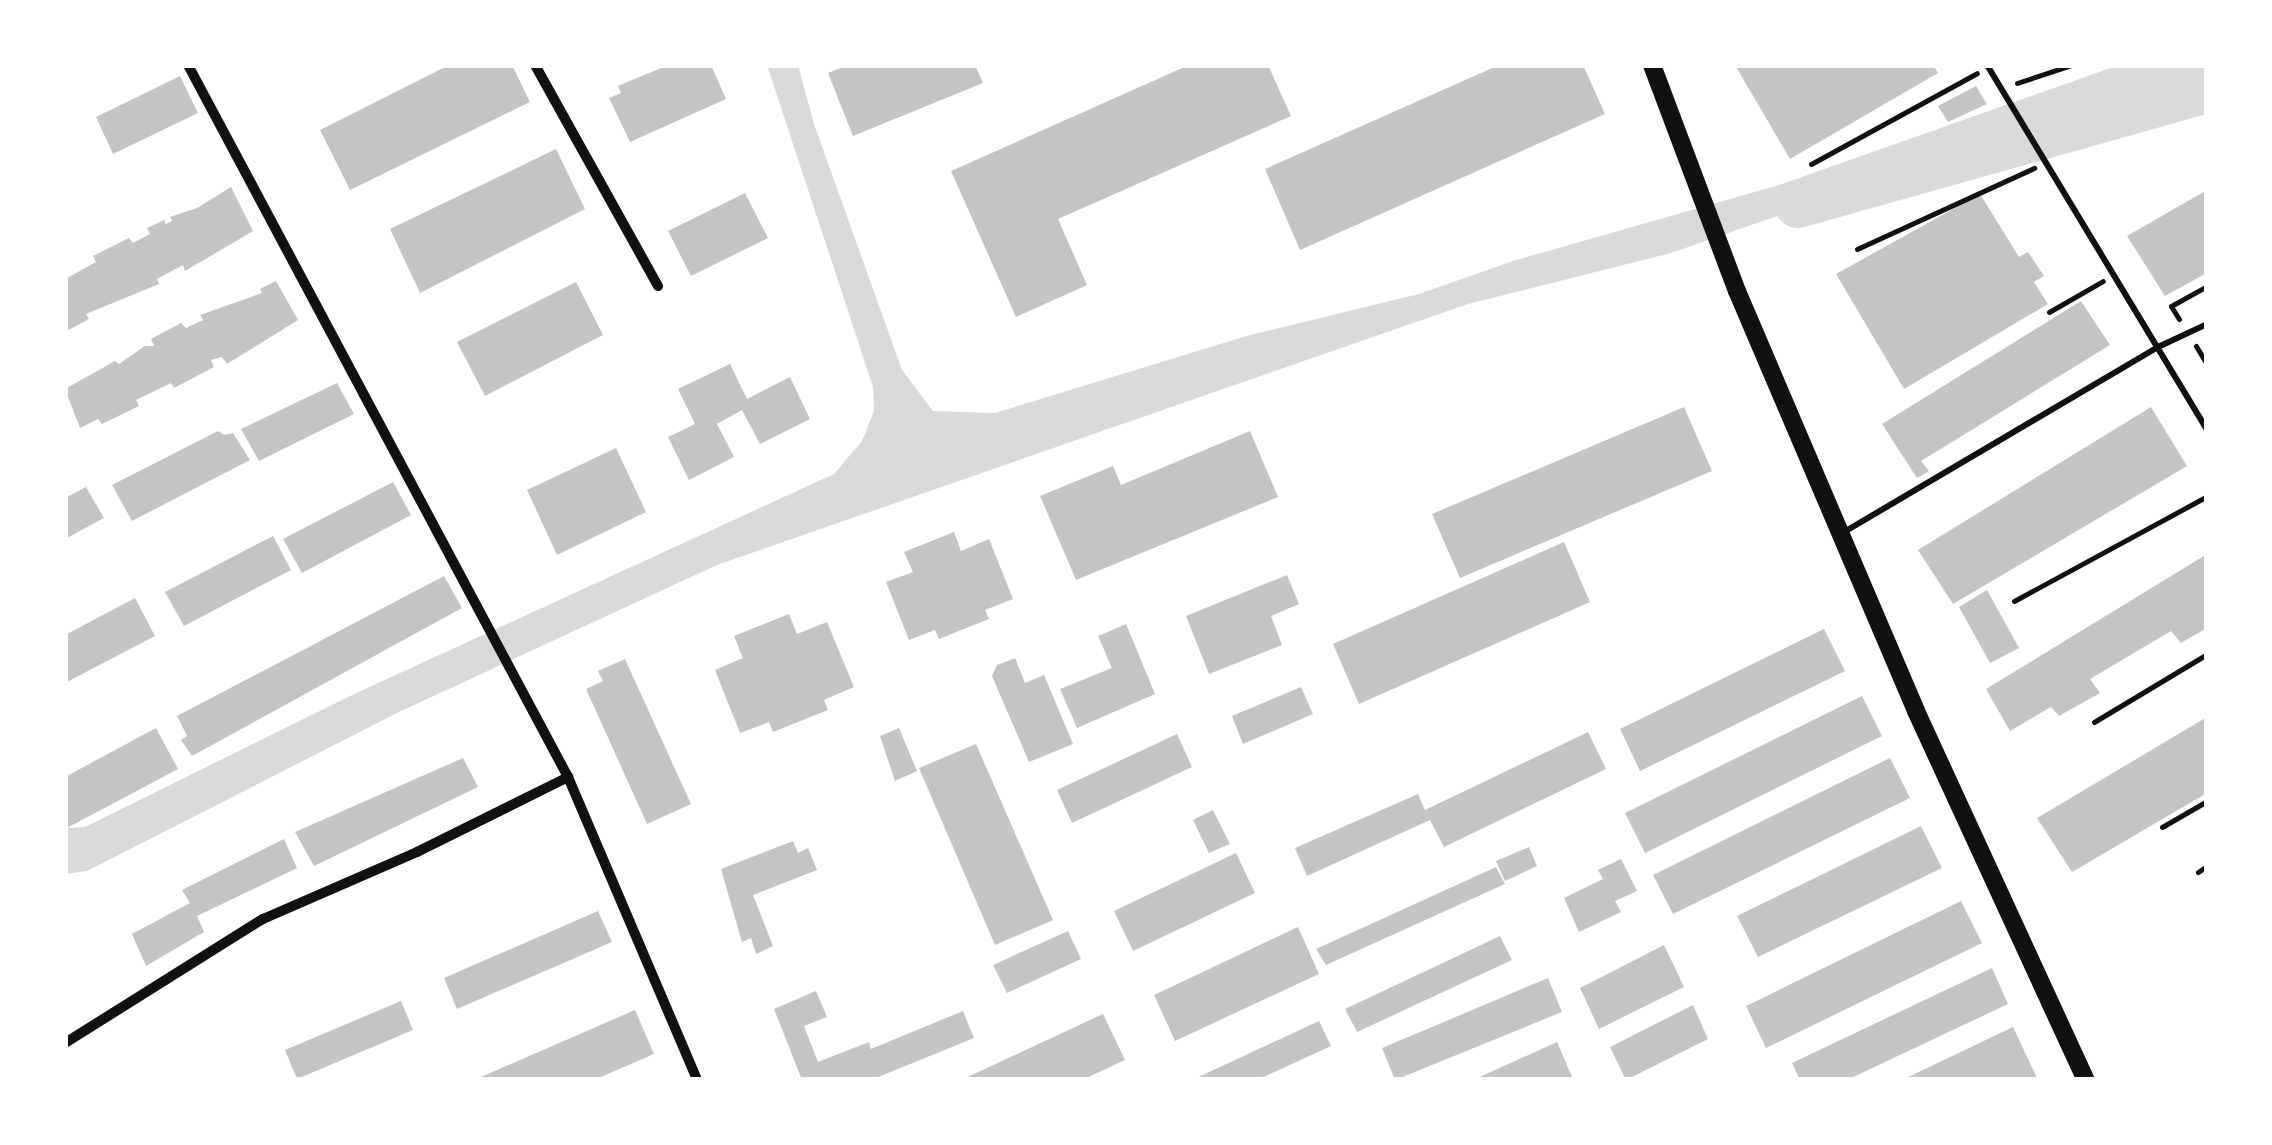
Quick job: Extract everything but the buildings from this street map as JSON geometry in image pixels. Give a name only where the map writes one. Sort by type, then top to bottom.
[{"type":"street","points":[[188,65],[568,777],[697,1080]]},
{"type":"street","points":[[535,65],[658,286]]},
{"type":"street","points":[[1652,65],[1737,291],[1916,711],[2086,1080]]},
{"type":"street","points":[[65,1043],[263,919],[417,852],[568,777]]},
{"type":"lane","points":[[1988,66],[2207,430]]},
{"type":"lane","points":[[1841,534],[2158,348],[2207,324]]},
{"type":"path","points":[[2002,89],[2071,65]]},
{"type":"path","points":[[1810,164],[1988,66]]},
{"type":"path","points":[[1857,249],[2046,162]]},
{"type":"path","points":[[2049,312],[2114,274]]},
{"type":"path","points":[[2014,601],[2207,496]]},
{"type":"path","points":[[2094,722],[2207,654]]},
{"type":"path","points":[[2162,827],[2207,801]]},
{"type":"path","points":[[2198,872],[2207,866]]},
{"type":"shaded area","points":[[767,65],[798,65],[814,124],[902,370],[933,411],[995,413],[1250,335],[1419,294],[1513,261],[1779,185],[2119,65],[2207,65],[2207,75],[1929,163],[1671,253],[1468,304],[717,565],[401,711],[87,871],[65,874],[65,828],[85,827],[350,696],[834,474],[862,441],[874,411],[873,387]]},
{"type":"waterway","points":[[1798,204],[2207,89]]}]
